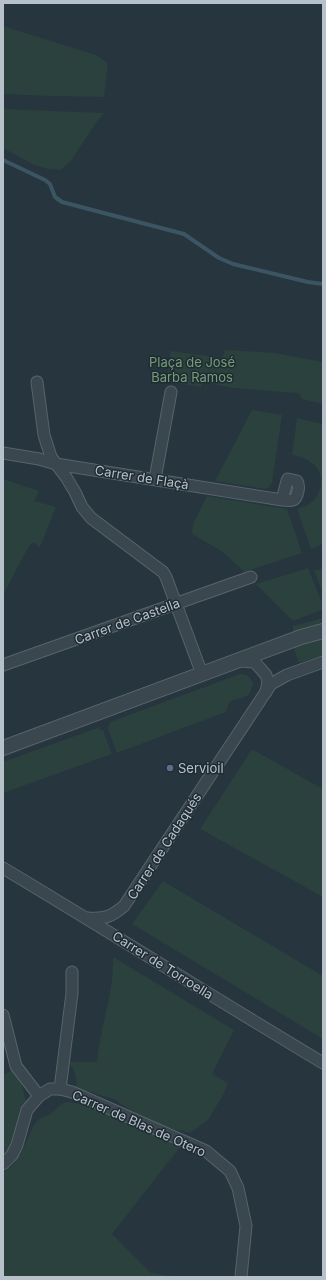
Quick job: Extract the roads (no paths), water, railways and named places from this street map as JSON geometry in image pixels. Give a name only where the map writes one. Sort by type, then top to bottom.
[{"type":"street","points":[[37,382],[44,435],[51,457],[75,492],[82,507],[94,522],[163,572],[202,674]]},
{"type":"street","points":[[155,479],[171,392]]},
{"type":"street","name":"Carrer de Flaçà","points":[[3,453],[39,459],[56,464],[282,500]]},
{"type":"street","name":"Carrer de Castella","points":[[3,665],[251,577]]},
{"type":"street","points":[[3,748],[320,631]]},
{"type":"street","points":[[234,662],[248,661],[257,664],[266,675],[268,682],[266,692]]},
{"type":"street","name":"Carrer de Cadaqués","points":[[87,918],[103,918],[114,914],[124,906],[271,684],[287,674],[323,662]]},
{"type":"street","name":"Carrer de Torroella","points":[[3,868],[323,1063]]},
{"type":"street","points":[[60,1089],[72,996],[72,972]]},
{"type":"street","points":[[3,1015],[16,1066],[39,1096]]},
{"type":"street","name":"Carrer de Blas de Otero","points":[[3,1164],[12,1156],[27,1110],[39,1096],[50,1089],[60,1089],[72,1092],[206,1151],[230,1171],[238,1188],[246,1226],[241,1277]]},
{"type":"waterway","points":[[3,160],[45,180],[50,184],[55,197],[62,202],[184,234],[219,258],[233,264],[308,282],[323,284]]},
{"type":"place","name":"Servioil","points":[[170,768]]},
{"type":"park label","name":"Plaça de José Barba Ramos","points":[[192,370]]}]
